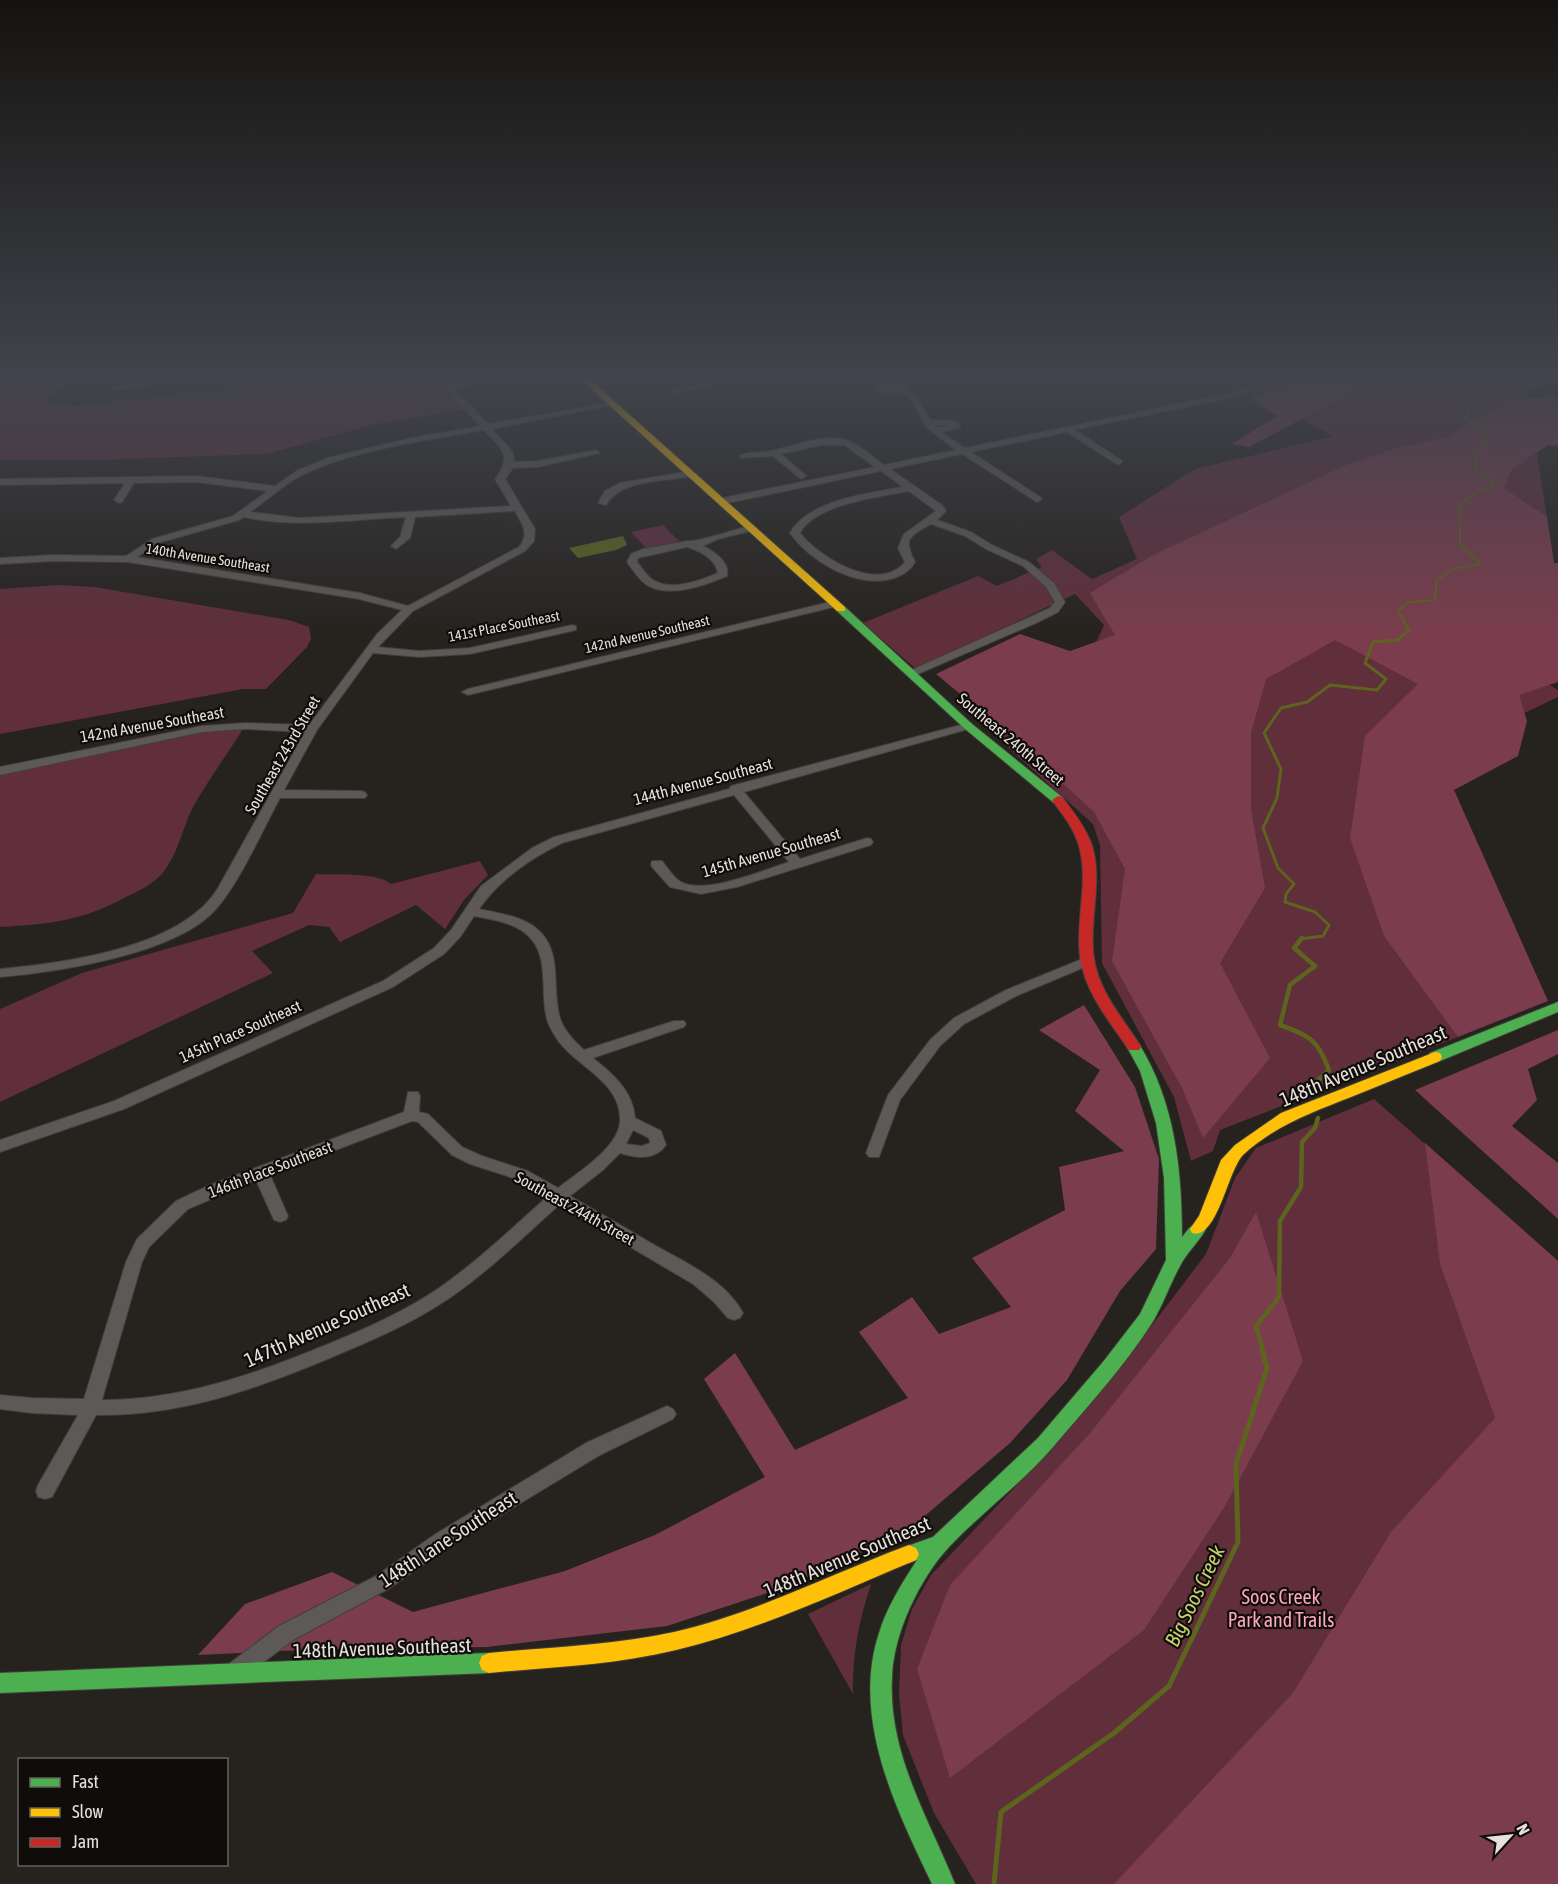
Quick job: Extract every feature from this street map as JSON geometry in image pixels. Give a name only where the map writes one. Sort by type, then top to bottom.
[{"type":"main road","name":"Southeast 240th Street","points":[[679,463],[968,726],[1059,801],[1083,834],[1091,863],[1086,935],[1087,961],[1107,1005],[1143,1064],[1163,1114],[1174,1181],[1174,1260]]},
{"type":"main road","name":"148th Avenue Southeast","points":[[0,1683],[531,1661],[648,1646],[691,1637],[747,1620],[940,1542],[1044,1444],[1146,1318],[1174,1260],[1206,1219],[1229,1160],[1240,1149],[1286,1117],[1558,1007]]},
{"type":"main road","points":[[940,1542],[902,1602],[891,1628],[885,1650],[883,1689],[887,1726],[899,1777],[923,1840],[944,1884]]},
{"type":"street","points":[[128,559],[155,541],[223,524],[244,514],[301,472],[324,463]]},
{"type":"street","points":[[244,514],[267,520],[298,523],[516,508],[500,479],[510,465],[544,463]]},
{"type":"street","points":[[786,463],[801,476]]},
{"type":"street","points":[[874,463],[939,507],[941,511],[939,515],[908,536],[904,542],[903,548],[910,562],[908,566],[891,575],[872,578],[847,572],[816,554],[799,539],[796,529],[805,519],[827,509],[910,488]]},
{"type":"street","points":[[723,501],[898,463]]},
{"type":"street","points":[[980,463],[1036,499]]},
{"type":"street","points":[[603,503],[608,492],[623,485],[691,474]]},
{"type":"street","points":[[0,482],[196,479],[275,489]]},
{"type":"street","points":[[119,500],[130,480]]},
{"type":"street","name":"Southeast 243rd Street","points":[[0,973],[39,969],[147,942],[192,922],[204,914],[218,900],[312,729],[392,623],[409,609],[522,549],[529,541],[531,534],[516,508]]},
{"type":"street","points":[[396,546],[405,538],[411,516]]},
{"type":"street","points":[[911,675],[1054,610],[1060,602],[1037,571],[1026,564],[988,547],[968,534],[930,521]]},
{"type":"street","points":[[697,545],[722,567],[723,574],[676,587],[662,587],[651,583],[632,562],[634,556],[643,552],[680,544],[697,545],[714,537],[752,528]]},
{"type":"street","name":"140th Avenue Southeast","points":[[0,561],[52,558],[128,559],[360,596],[409,609]]},
{"type":"street","name":"142nd Avenue Southeast","points":[[468,692],[834,604]]},
{"type":"street","name":"141st Place Southeast","points":[[370,650],[419,654],[470,651],[572,628]]},
{"type":"street","name":"142nd Avenue Southeast","points":[[0,771],[202,729],[245,726],[312,729]]},
{"type":"street","name":"144th Avenue Southeast","points":[[470,911],[486,889],[510,869],[558,840],[968,726]]},
{"type":"street","points":[[735,789],[797,863]]},
{"type":"street","points":[[277,794],[360,795]]},
{"type":"street","name":"145th Avenue Southeast","points":[[657,864],[675,884],[701,890],[732,884],[867,842]]},
{"type":"street","points":[[470,911],[511,921],[527,928],[538,938],[545,950],[554,1021],[570,1047],[608,1079],[622,1095],[628,1108],[628,1121],[656,1135],[658,1145],[649,1151],[638,1153],[616,1146]]},
{"type":"street","name":"145th Place Southeast","points":[[0,1146],[119,1106],[388,984],[439,951],[470,911]]},
{"type":"street","points":[[873,1153],[893,1099],[935,1042],[959,1021],[1011,993],[1087,961]]},
{"type":"street","points":[[582,1056],[679,1024]]},
{"type":"street","points":[[411,1115],[413,1096]]},
{"type":"street","name":"146th Place Southeast","points":[[45,1491],[91,1407],[124,1289],[143,1243],[182,1205],[261,1172],[411,1115]]},
{"type":"street","name":"Southeast 244th Street","points":[[411,1115],[423,1118],[457,1151],[476,1161],[522,1175],[699,1279],[734,1313]]},
{"type":"street","name":"147th Avenue Southeast","points":[[0,1402],[30,1407],[146,1406],[201,1396],[252,1382],[382,1328],[429,1303],[484,1261],[559,1196],[579,1183],[616,1146],[626,1131],[628,1121]]},
{"type":"street","points":[[261,1172],[280,1216]]},
{"type":"street","name":"148th Lane Southeast","points":[[233,1673],[286,1633],[383,1582],[441,1541],[593,1449],[668,1414]]},
{"type":"green space","points":[[1221,463],[1538,463],[1554,563],[1465,633],[1558,690],[1558,697],[1370,787],[1458,1037],[1220,1130],[1213,1151],[1191,1161],[1174,1097],[1102,963],[1100,845],[1093,824],[983,725],[1114,689],[1095,645],[1104,625],[1075,594],[916,669],[863,623],[978,576],[997,586],[1042,567],[1036,559],[1052,550],[1092,579],[1137,559],[1119,517],[1195,469]]},
{"type":"green space","points":[[663,525],[679,541],[646,548],[631,532]]},
{"type":"green space","points":[[58,585],[94,587],[289,620],[309,627],[311,639],[307,647],[266,689],[243,689],[0,734],[0,589]]},
{"type":"green space","points":[[245,726],[205,786],[193,807],[170,862],[156,880],[111,904],[81,916],[66,920],[0,927],[0,771],[176,733]]},
{"type":"green space","points":[[480,861],[488,875],[464,900],[445,929],[416,905],[340,942],[329,927],[309,925],[252,951],[273,973],[0,1102],[0,1009],[82,973],[293,913],[316,874],[366,876],[385,880],[391,884]]},
{"type":"green space","name":"Soos Creek Park and Trails","points":[[1374,1099],[1558,1261],[1558,1884],[976,1884],[934,1813],[903,1735],[899,1694],[901,1645],[912,1609],[931,1575],[1016,1486],[1130,1354],[1206,1254],[1235,1178],[1256,1148]]},
{"type":"green space","points":[[871,1584],[857,1638],[853,1694],[808,1614]]},
{"type":"shaded area","points":[[1353,463],[1521,463],[1511,470],[1504,488],[1547,517],[1554,563],[1558,563],[1558,682],[1519,695],[1527,721],[1518,756],[1454,790],[1548,1001],[1458,1037],[1384,936],[1350,838],[1365,736],[1418,684],[1335,640],[1266,679],[1251,733],[1251,809],[1265,888],[1220,963],[1270,1058],[1203,1138],[1183,1090],[1112,961],[1125,869],[1094,812],[1011,736],[936,674],[1020,634],[1070,651],[1115,635],[1090,593],[1153,555]]},
{"type":"shaded area","points":[[623,536],[627,545],[616,550],[578,558],[569,548]]},
{"type":"shaded area","points":[[1084,1005],[1135,1087],[1159,1159],[1156,1249],[1120,1291],[1067,1380],[1010,1443],[906,1532],[788,1586],[667,1626],[487,1647],[325,1649],[198,1655],[245,1604],[332,1572],[413,1612],[565,1571],[655,1535],[765,1477],[704,1379],[735,1353],[795,1450],[908,1398],[859,1332],[912,1297],[939,1334],[1011,1307],[972,1258],[1065,1210],[1059,1167],[1124,1151],[1075,1111],[1100,1070],[1039,1030]]},
{"type":"shaded area","points":[[1558,1030],[1558,1054],[1528,1069],[1537,1100],[1512,1126],[1558,1163],[1558,1219],[1415,1090]]},
{"type":"shaded area","points":[[1425,1143],[1558,1261],[1558,1884],[1114,1884],[1293,1693],[1391,1532],[1495,1418],[1440,1264]]},
{"type":"shaded area","points":[[1256,1212],[1303,1361],[1225,1506],[1144,1630],[950,1778],[917,1669],[950,1585],[1091,1432],[1230,1258]]},
{"type":"waterway","name":"Big Soos Creek","points":[[1404,621],[1398,611],[1408,602],[1435,600],[1437,580],[1453,569],[1481,564],[1460,545],[1460,505],[1476,492],[1494,485],[1491,478],[1477,471],[1476,463]]},
{"type":"waterway","name":"Big Soos Creek","points":[[1301,939],[1323,936],[1329,925],[1315,912],[1285,902],[1286,894],[1294,884],[1278,868],[1263,828],[1277,798],[1281,769],[1264,733],[1281,708],[1307,702],[1330,685],[1377,690],[1386,679],[1365,663],[1373,642],[1398,640],[1409,630],[1403,620]]},
{"type":"waterway","name":"Big Soos Creek","points":[[1301,939],[1294,948],[1315,966],[1290,985],[1280,1025],[1311,1040],[1325,1060],[1329,1070],[1313,1085],[1310,1094]]},
{"type":"waterway","name":"Big Soos Creek","points":[[1263,1351],[1256,1326],[1279,1297],[1280,1221],[1301,1187],[1302,1142],[1315,1128],[1318,1118]]},
{"type":"waterway","name":"Big Soos Creek","points":[[994,1884],[1001,1812],[1114,1733],[1169,1686],[1238,1542],[1236,1464],[1267,1368],[1262,1350]]},
{"type":"traffic: fast","points":[[841,609],[968,726],[1058,800]]},
{"type":"traffic: fast","points":[[1435,1057],[1558,1007]]},
{"type":"traffic: fast","points":[[1134,1047],[1147,1071],[1164,1123],[1174,1205],[1174,1260]]},
{"type":"traffic: fast","points":[[909,1554],[940,1543],[1044,1444],[1109,1367],[1146,1318],[1174,1260],[1198,1229]]},
{"type":"traffic: fast","points":[[940,1543],[900,1606],[885,1648],[881,1678],[882,1709],[895,1770],[918,1829],[944,1884]]},
{"type":"traffic: fast","points":[[0,1683],[489,1663]]},
{"type":"traffic: slow","points":[[678,463],[841,609]]},
{"type":"traffic: slow","points":[[1198,1229],[1206,1219],[1229,1160],[1240,1149],[1286,1117],[1435,1057]]},
{"type":"traffic: slow","points":[[489,1663],[624,1650],[675,1641],[747,1620],[909,1554]]},
{"type":"traffic: jam","points":[[1058,800],[1075,822],[1089,860],[1085,935],[1090,970],[1099,994],[1134,1047]]}]
